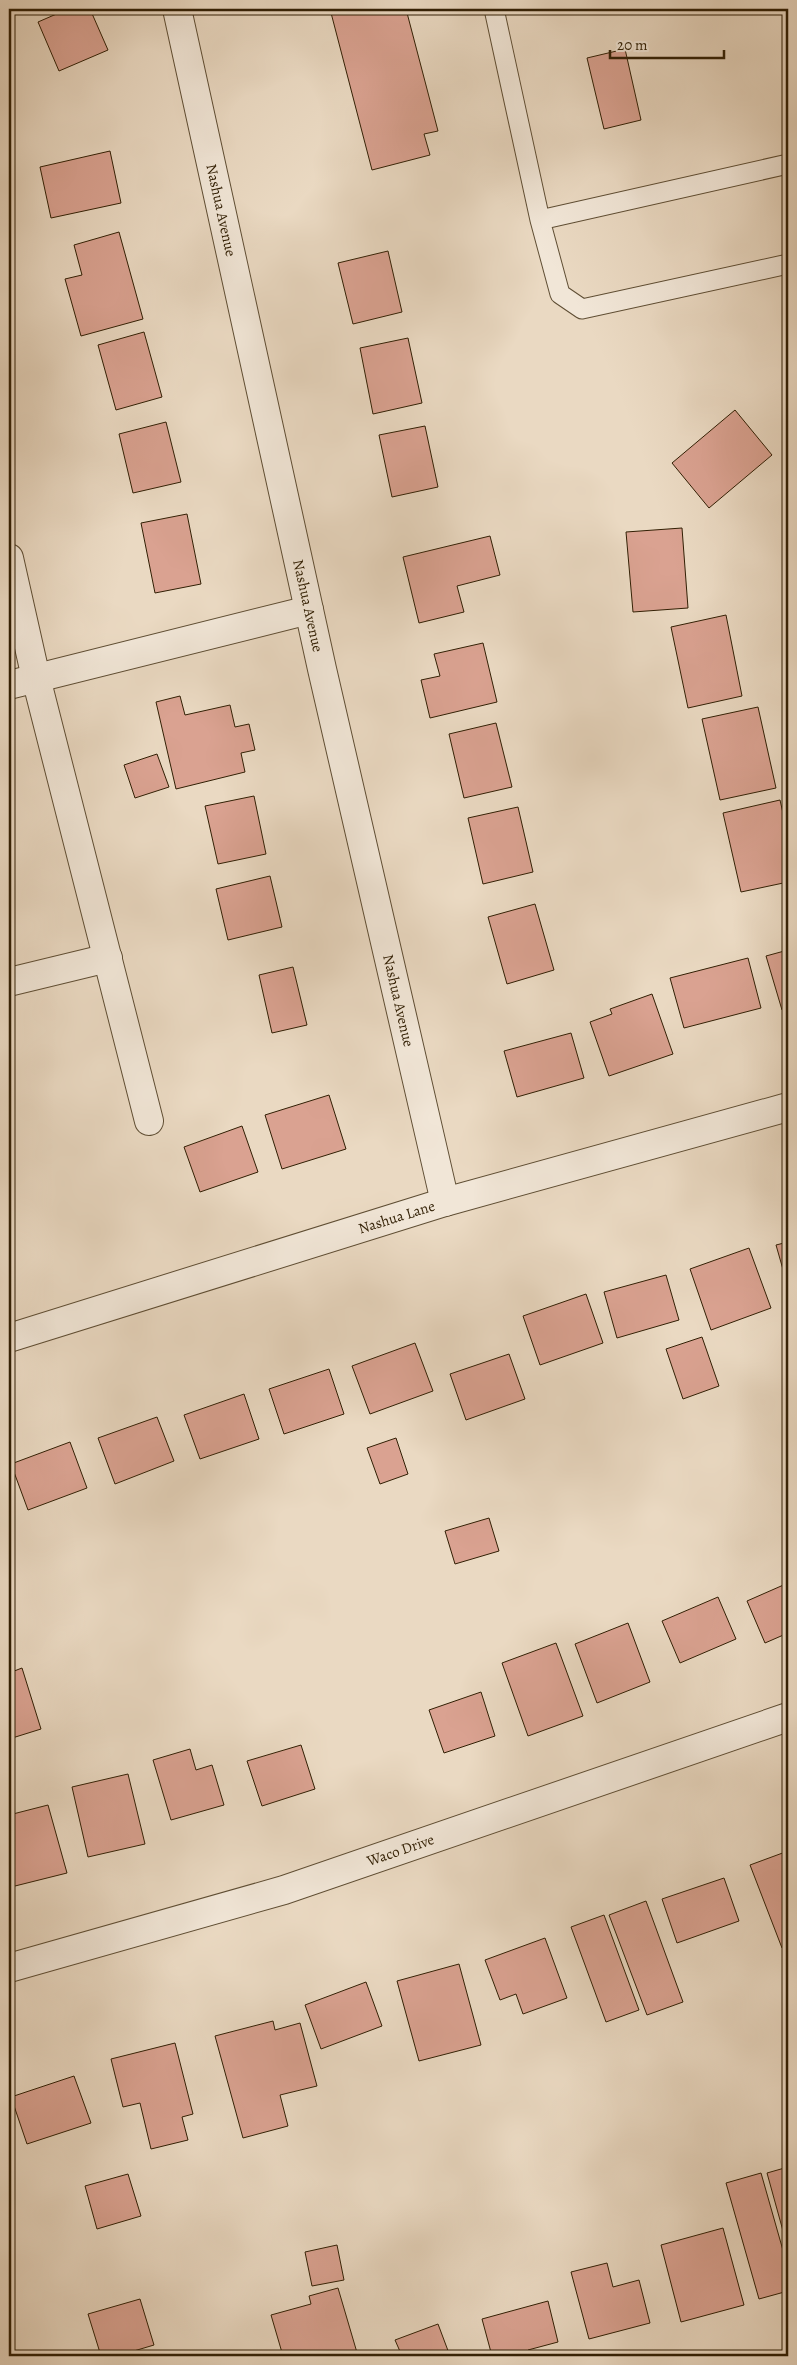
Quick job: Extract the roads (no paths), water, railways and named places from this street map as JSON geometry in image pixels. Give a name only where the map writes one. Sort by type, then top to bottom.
[{"type":"street","name":"Nashua Avenue","points":[[177,9],[309,610],[445,1202]]},
{"type":"street","points":[[9,558],[36,678],[149,1121]]},
{"type":"street","points":[[9,684],[309,610]]},
{"type":"street","points":[[9,982],[108,958]]},
{"type":"street","name":"Nashua Lane","points":[[9,1338],[445,1202],[788,1106]]},
{"type":"street","name":"Waco Drive","points":[[9,1968],[284,1890],[788,1717]]},
{"type":"lane","points":[[494,9],[540,220],[560,294],[582,308],[788,264]]},
{"type":"lane","points":[[540,220],[788,164]]}]
